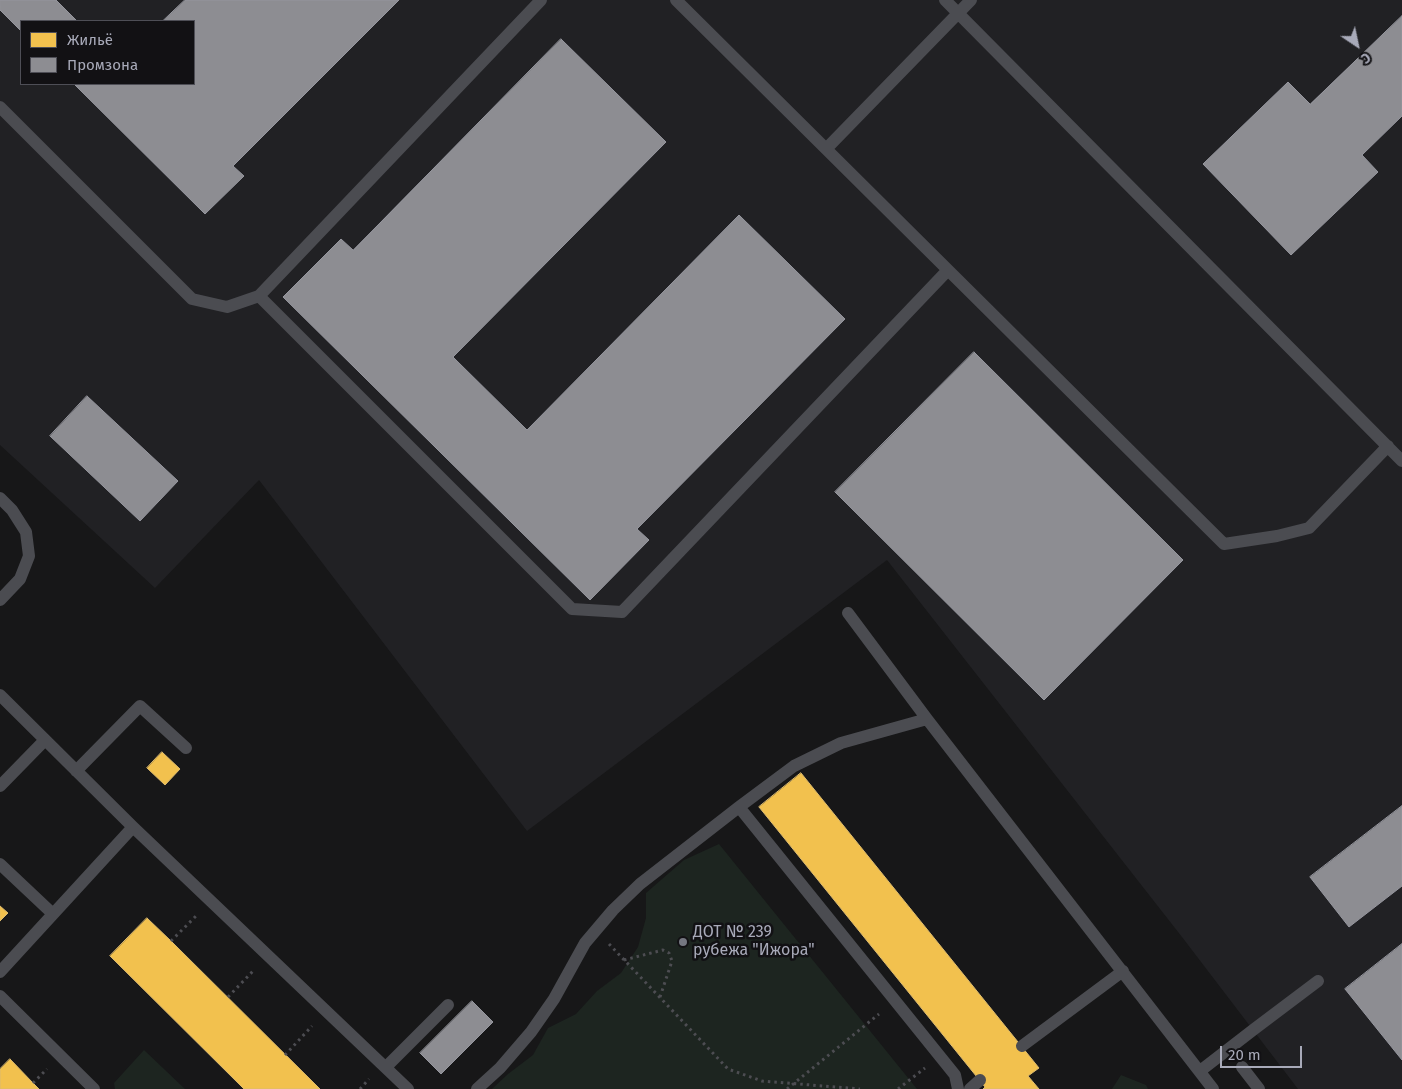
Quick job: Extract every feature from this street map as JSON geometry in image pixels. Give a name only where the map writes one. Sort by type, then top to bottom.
[{"type":"lane","points":[[0,107],[192,299],[228,307],[259,296],[541,0]]},
{"type":"lane","points":[[676,0],[1224,544],[1277,536],[1308,528],[1388,446]]},
{"type":"lane","points":[[945,0],[1402,461]]},
{"type":"lane","points":[[826,149],[971,0]]},
{"type":"lane","points":[[259,296],[572,609],[622,612],[948,270]]},
{"type":"lane","points":[[0,498],[12,510],[26,532],[29,556],[20,579],[0,600]]},
{"type":"lane","points":[[848,613],[927,719],[1213,1089]]},
{"type":"lane","points":[[0,695],[134,827],[408,1089]]},
{"type":"lane","points":[[76,770],[140,706],[186,748]]},
{"type":"lane","points":[[477,1089],[500,1068],[531,1032],[554,999],[585,943],[613,910],[640,884],[739,806],[794,766],[841,743],[927,719]]},
{"type":"lane","points":[[0,786],[45,740]]},
{"type":"lane","points":[[739,806],[955,1074],[958,1089]]},
{"type":"lane","points":[[0,972],[134,827]]},
{"type":"lane","points":[[0,864],[54,914]]},
{"type":"lane","points":[[1022,1046],[1123,971]]},
{"type":"lane","points":[[1200,1071],[1318,981]]},
{"type":"lane","points":[[0,996],[94,1089]]},
{"type":"lane","points":[[386,1068],[448,1005]]},
{"type":"lane","points":[[1242,1067],[1259,1089]]},
{"type":"lane","points":[[970,1089],[980,1080]]},
{"type":"path","points":[[171,941],[211,901]]},
{"type":"path","points":[[596,930],[728,1069],[762,1081],[860,1089]]},
{"type":"path","points":[[624,960],[663,950],[669,954],[672,961],[660,998]]},
{"type":"path","points":[[228,997],[268,955]]},
{"type":"path","points":[[786,1089],[896,1001]]},
{"type":"path","points":[[285,1055],[327,1011]]},
{"type":"path","points":[[898,1089],[940,1056]]},
{"type":"shaded area","points":[[0,0],[1402,0],[1402,1089],[1298,1089],[1182,937],[887,560],[527,831],[259,480],[155,588],[0,445]]},
{"type":"shaded area","points":[[719,844],[917,1089],[492,1089],[533,1055],[548,1028],[576,1014],[597,991],[621,973],[638,947],[646,918],[646,893],[684,860]]},
{"type":"shaded area","points":[[144,1050],[185,1089],[115,1089],[114,1083]]},
{"type":"shaded area","points":[[1121,1075],[1146,1085],[1148,1089],[1112,1089]]},
{"type":"building: Жильё","points":[[162,752],[180,769],[165,785],[147,768]]},
{"type":"building: Жильё","points":[[801,773],[1039,1068],[1028,1076],[1039,1089],[983,1089],[985,1087],[759,807]]},
{"type":"building: Жильё","points":[[0,906],[8,913],[0,921]]},
{"type":"building: Жильё","points":[[147,918],[320,1089],[244,1089],[110,956]]},
{"type":"building: Жильё","points":[[10,1059],[39,1089],[0,1089],[0,1069]]},
{"type":"building: Промзона","points":[[0,0],[56,0],[76,20],[20,20],[20,30],[0,10]]},
{"type":"building: Промзона","points":[[185,0],[399,0],[233,166],[244,176],[205,214],[75,85],[195,85],[195,20],[164,20]]},
{"type":"building: Промзона","points":[[1402,16],[1402,116],[1362,155],[1378,172],[1291,255],[1203,164],[1288,82],[1310,104]]},
{"type":"building: Промзона","points":[[561,39],[666,142],[453,357],[527,430],[739,215],[845,319],[637,529],[649,540],[590,600],[283,297],[341,239],[353,250]]},
{"type":"building: Промзона","points":[[974,352],[1183,560],[1044,700],[835,492]]},
{"type":"building: Промзона","points":[[87,396],[178,481],[140,521],[50,436]]},
{"type":"building: Промзона","points":[[1402,806],[1402,886],[1349,927],[1310,877]]},
{"type":"building: Промзона","points":[[1402,944],[1402,1060],[1345,989]]},
{"type":"building: Промзона","points":[[472,1001],[493,1022],[441,1074],[420,1053]]},
{"type":"place","name":"ДОТ № 239 рубежа \"Ижора\"","points":[[683,942]]}]
